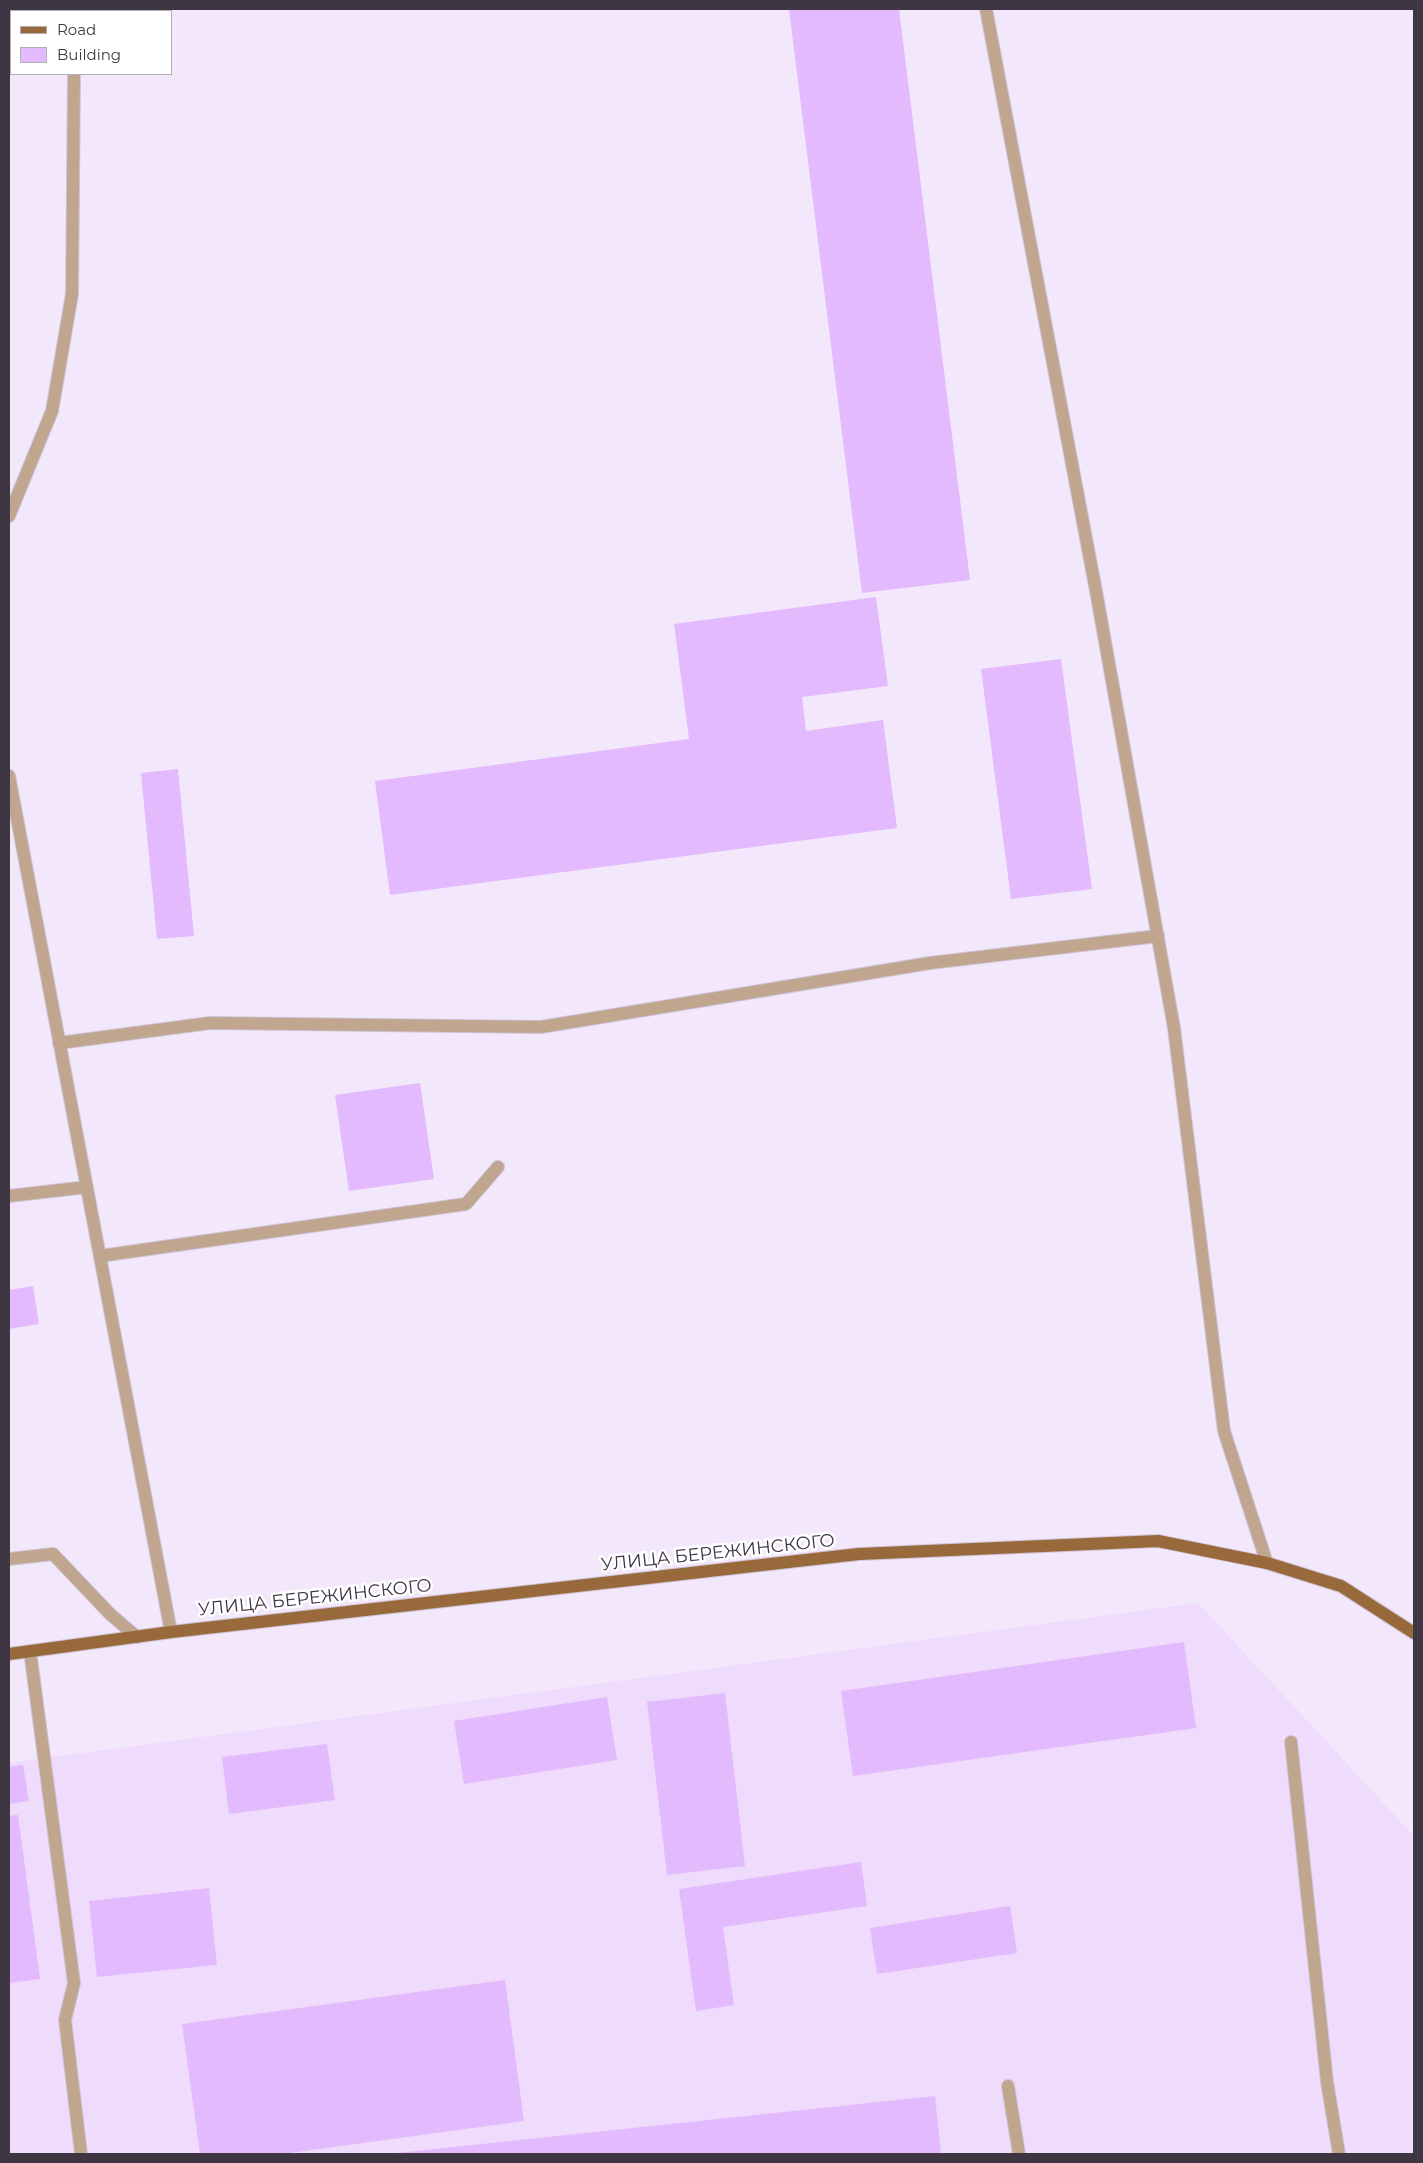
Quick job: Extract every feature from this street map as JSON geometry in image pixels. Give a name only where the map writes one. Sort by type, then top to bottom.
[{"type":"main road","name":"УЛИЦА БЕРЕЖИНСКОГО","points":[[9,1654],[171,1632],[859,1554],[1158,1541],[1267,1563],[1341,1586],[1414,1633]]},
{"type":"lane","points":[[986,9],[1096,591],[1174,1028],[1224,1431],[1267,1563]]},
{"type":"lane","points":[[9,516],[52,411],[72,294],[74,75]]},
{"type":"lane","points":[[9,776],[171,1632]]},
{"type":"lane","points":[[59,1043],[210,1023],[542,1028],[930,963],[1158,936]]},
{"type":"lane","points":[[100,1256],[466,1204],[498,1167]]},
{"type":"lane","points":[[9,1196],[87,1187]]},
{"type":"lane","points":[[9,1558],[53,1554],[110,1614],[137,1637]]},
{"type":"lane","points":[[30,1651],[74,1983],[65,2020],[81,2154]]},
{"type":"lane","points":[[1291,1742],[1327,2082],[1339,2154]]},
{"type":"lane","points":[[1008,2086],[1019,2154]]},
{"type":"shaded area","points":[[1198,1603],[1414,1836],[1414,2154],[9,2154],[9,1763]]},
{"type":"building","points":[[789,9],[899,9],[970,580],[862,593]]},
{"type":"building","points":[[876,597],[888,686],[802,697],[806,731],[883,720],[897,828],[390,895],[375,781],[689,739],[674,624]]},
{"type":"building","points":[[1061,659],[1092,889],[1011,899],[981,669]]},
{"type":"building","points":[[178,769],[194,936],[157,939],[141,773]]},
{"type":"building","points":[[420,1083],[434,1179],[349,1191],[335,1095]]},
{"type":"building","points":[[33,1286],[39,1324],[9,1329],[9,1290]]},
{"type":"building","points":[[1184,1642],[1196,1728],[853,1776],[841,1691]]},
{"type":"building","points":[[725,1693],[745,1866],[667,1875],[647,1702]]},
{"type":"building","points":[[607,1697],[617,1760],[464,1784],[454,1721]]},
{"type":"building","points":[[327,1744],[335,1800],[229,1814],[222,1757]]},
{"type":"building","points":[[23,1765],[29,1801],[9,1804],[9,1767]]},
{"type":"building","points":[[18,1815],[40,1979],[9,1983],[9,1816]]},
{"type":"building","points":[[861,1862],[867,1906],[723,1927],[734,2005],[696,2011],[679,1889]]},
{"type":"building","points":[[209,1888],[217,1965],[97,1977],[89,1901]]},
{"type":"building","points":[[1010,1906],[1017,1953],[877,1974],[870,1928]]},
{"type":"building","points":[[505,1980],[524,2121],[282,2154],[200,2154],[182,2024]]},
{"type":"building","points":[[935,2096],[941,2154],[397,2154],[397,2153]]}]
